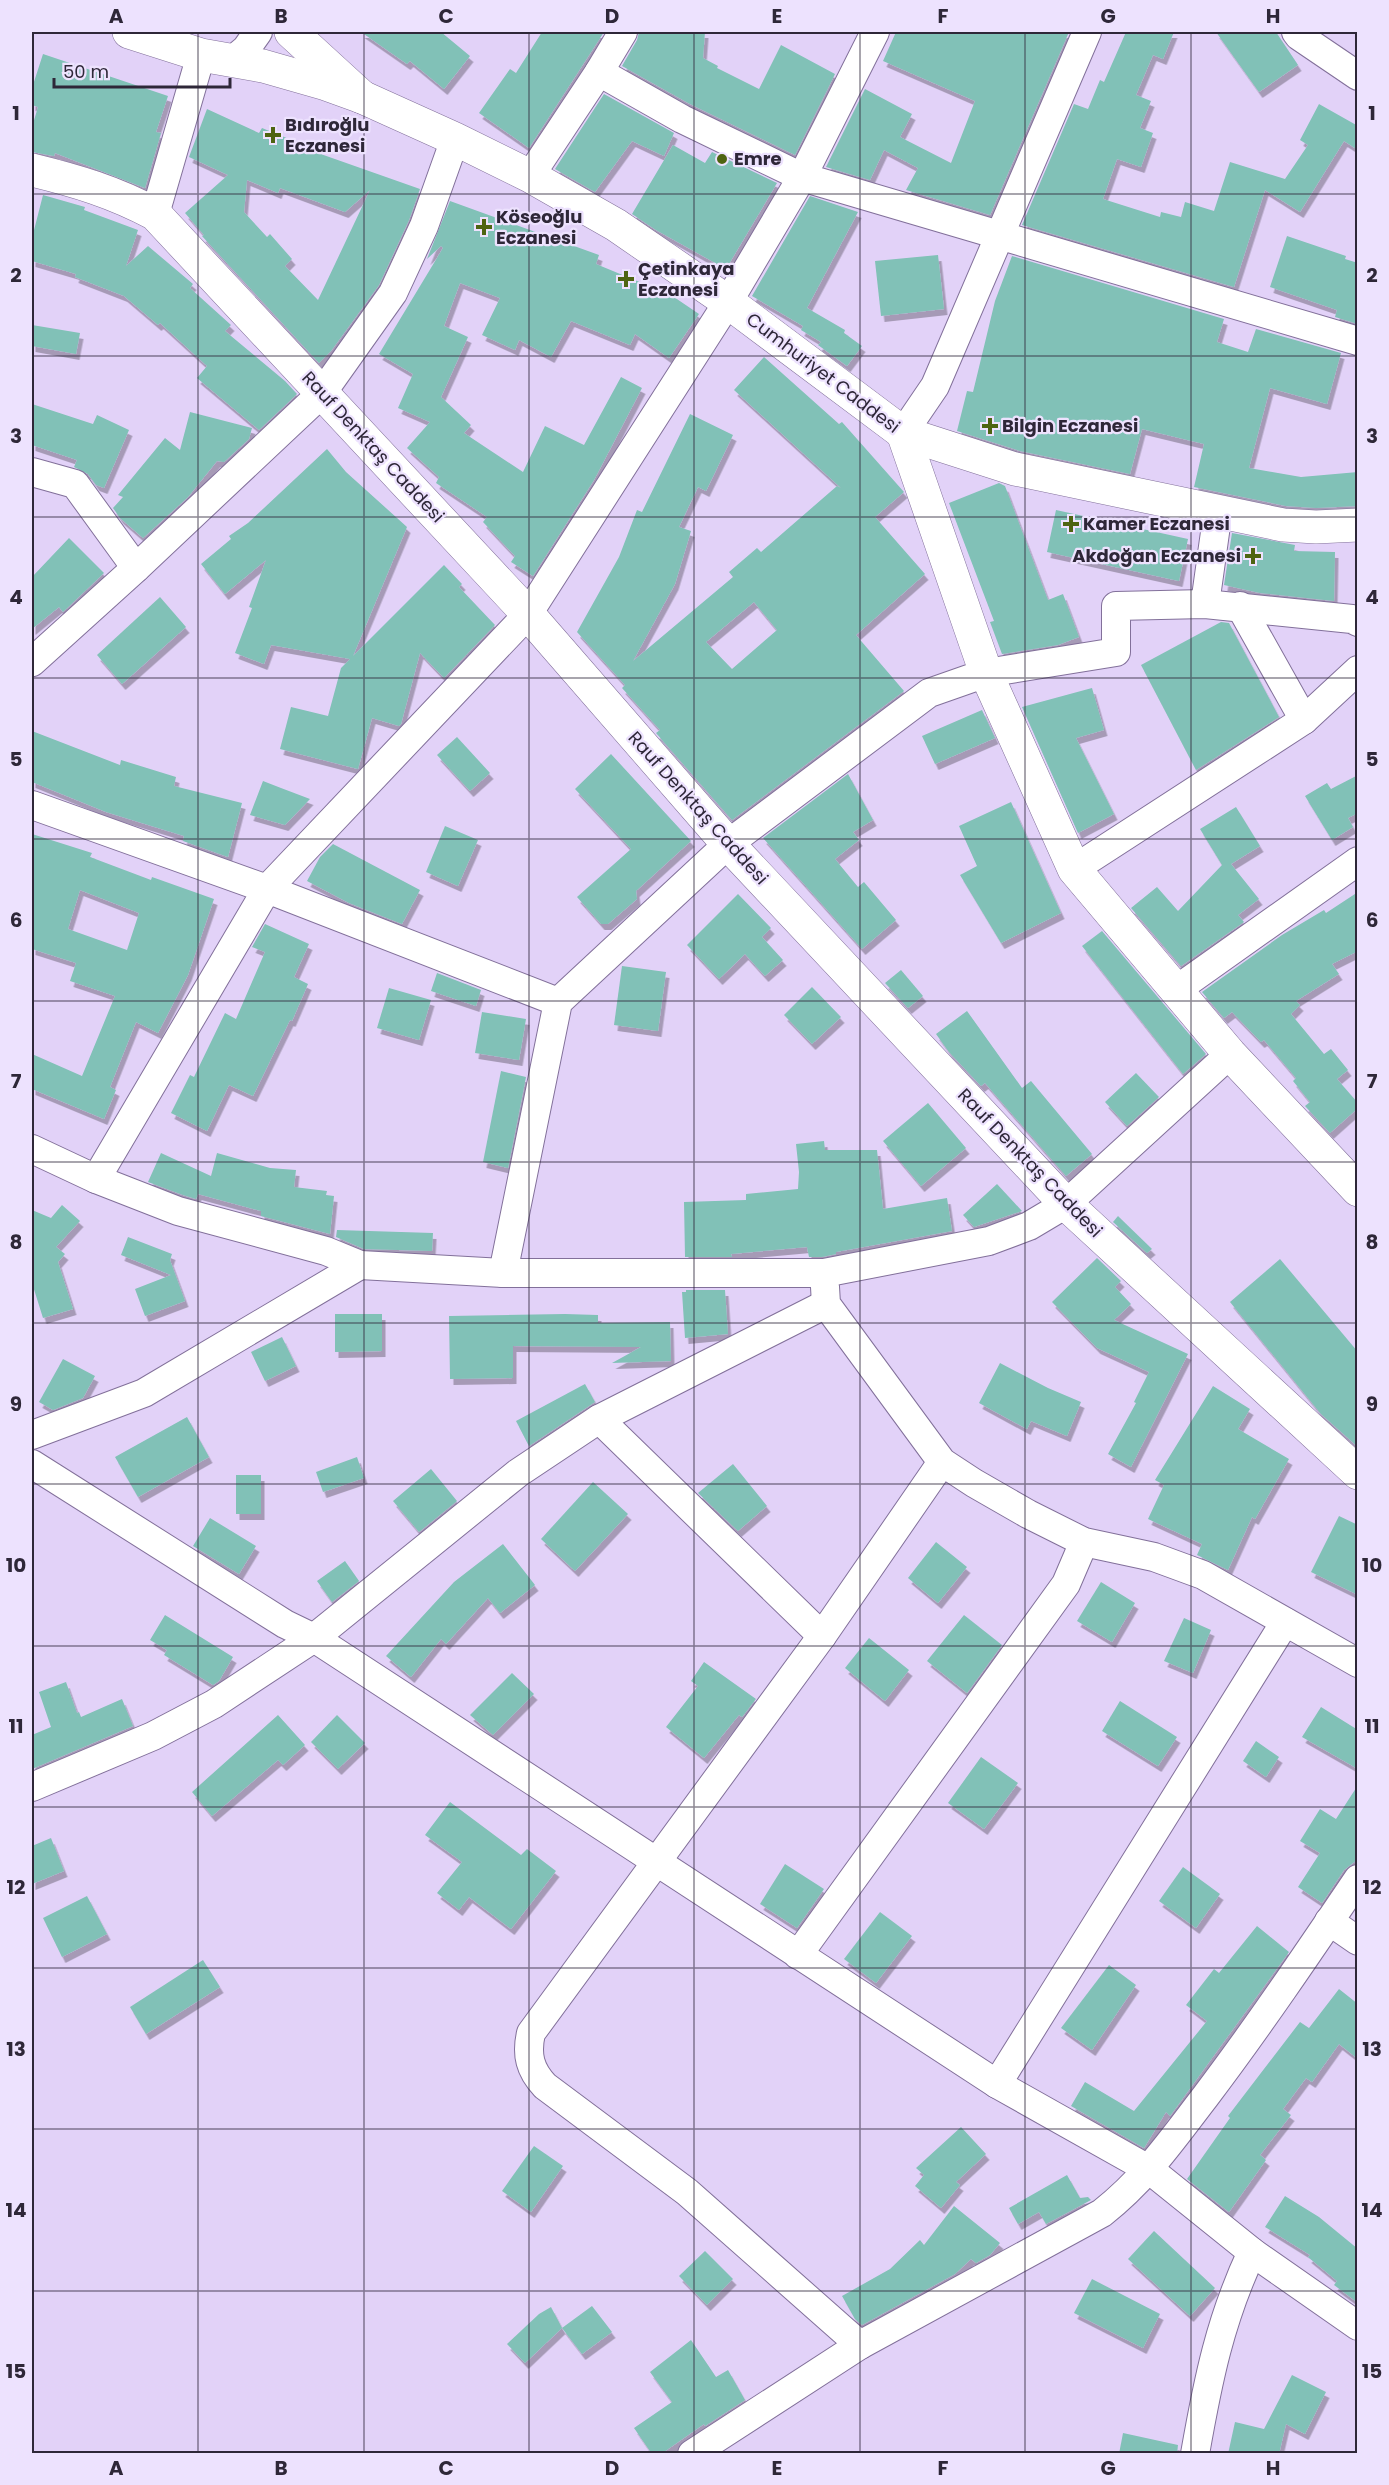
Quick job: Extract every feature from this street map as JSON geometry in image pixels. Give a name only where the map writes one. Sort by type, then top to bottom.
[{"type":"street","name":"Cumhuriyet Caddesi","points":[[129,32],[201,55],[233,60],[326,84],[362,97],[530,176],[616,225],[728,302],[903,433],[1015,469],[1283,525],[1316,527],[1358,525]]},
{"type":"street","points":[[233,60],[246,49],[258,32]]},
{"type":"street","points":[[291,32],[362,97]]},
{"type":"street","points":[[530,176],[623,32]]},
{"type":"street","points":[[96,1179],[267,889],[528,614],[728,302],[802,177],[875,32]]},
{"type":"street","points":[[1087,32],[935,386],[903,433],[986,673],[1074,869],[1230,1054],[1358,1190]]},
{"type":"street","points":[[1296,32],[1299,36],[1333,44],[1358,76]]},
{"type":"street","points":[[155,214],[201,55]]},
{"type":"street","points":[[599,72],[682,119],[802,177],[1358,341]]},
{"type":"street","points":[[32,662],[136,568],[322,393],[393,293],[424,226],[455,139]]},
{"type":"street","name":"Rauf Denktaş Caddesi","points":[[32,170],[88,184],[123,197],[155,214],[528,614],[728,844],[1066,1204],[1358,1473]]},
{"type":"street","points":[[32,472],[75,484],[136,568]]},
{"type":"street","points":[[1205,604],[1218,511]]},
{"type":"street","points":[[503,1273],[558,1002],[728,844],[929,693],[986,673],[1116,652],[1116,606],[1205,604],[1240,606],[1352,618],[1358,621]]},
{"type":"street","points":[[1240,606],[1304,720]]},
{"type":"street","points":[[1074,869],[1304,720],[1358,670]]},
{"type":"street","points":[[32,805],[267,889],[558,1002]]},
{"type":"street","points":[[1176,990],[1358,861]]},
{"type":"street","points":[[32,1149],[96,1179],[178,1211],[326,1251],[360,1265],[503,1273],[824,1273],[989,1241],[1029,1226],[1066,1204],[1230,1054]]},
{"type":"street","points":[[32,1435],[144,1393],[360,1265]]},
{"type":"street","points":[[824,1273],[826,1304],[942,1462],[1010,1504],[1084,1542],[1154,1557],[1203,1575],[1358,1663]]},
{"type":"street","points":[[32,1787],[153,1736],[214,1704],[314,1638],[518,1473],[599,1419],[826,1304]]},
{"type":"street","points":[[599,1419],[822,1636]]},
{"type":"street","points":[[860,2345],[687,2193],[545,2086],[531,2065],[528,2055],[531,2033],[822,1636],[942,1462]]},
{"type":"street","points":[[32,1464],[285,1624],[314,1638],[997,2085],[1150,2170],[1252,2252],[1358,2326]]},
{"type":"street","points":[[798,1955],[1066,1584],[1084,1542]]},
{"type":"street","points":[[997,2085],[1285,1622]]},
{"type":"street","points":[[692,2454],[860,2345],[1102,2213],[1127,2193],[1150,2170],[1224,2072],[1358,1879]]},
{"type":"street","points":[[1329,1922],[1358,1941]]},
{"type":"street","points":[[1195,2454],[1214,2351],[1237,2285],[1252,2252]]},
{"type":"building","points":[[361,32],[441,32],[470,56],[444,89],[410,61],[407,64]]},
{"type":"building","points":[[542,32],[604,32],[529,148],[479,113],[510,69],[516,73]]},
{"type":"building","points":[[639,32],[705,32],[703,58],[718,66],[717,68],[759,89],[781,45],[835,74],[795,155],[690,104],[622,66]]},
{"type":"building","points":[[896,32],[1069,32],[990,215],[906,190],[918,168],[884,150],[870,180],[826,167],[865,89],[912,114],[900,137],[951,163],[975,101],[883,61]]},
{"type":"building","points":[[1126,32],[1174,32],[1163,59],[1153,55],[1136,95],[1151,101],[1140,128],[1153,133],[1141,167],[1117,159],[1103,199],[1160,217],[1161,212],[1181,217],[1185,202],[1214,211],[1230,162],[1285,179],[1308,145],[1300,140],[1319,104],[1358,126],[1358,150],[1344,141],[1300,212],[1265,190],[1234,287],[1022,225],[1074,104],[1088,109],[1100,80],[1104,82]]},
{"type":"building","points":[[1216,32],[1276,32],[1298,65],[1259,92]]},
{"type":"building","points":[[43,54],[168,96],[156,132],[161,133],[145,188],[55,153],[54,156],[32,152],[32,127],[38,107],[32,105],[32,88]]},
{"type":"building","points":[[604,94],[674,133],[664,156],[632,141],[595,192],[555,169]]},
{"type":"building","points":[[207,109],[259,133],[262,128],[299,143],[298,146],[420,189],[409,220],[379,285],[331,351],[319,363],[202,236],[204,235],[185,213],[228,175],[189,157]],"holes":[[[247,180],[278,193],[280,188],[345,212],[370,190],[318,300],[285,266],[292,259],[270,234],[267,237],[244,212]]]},
{"type":"building","points":[[673,145],[705,163],[712,152],[777,183],[726,269],[632,214]]},
{"type":"building","points":[[43,195],[85,207],[84,210],[138,230],[126,266],[148,246],[193,284],[190,288],[231,325],[225,331],[285,381],[297,394],[259,430],[197,378],[207,366],[160,323],[158,325],[124,296],[75,277],[76,274],[32,261],[32,238]]},
{"type":"building","points":[[810,196],[858,212],[807,308],[845,330],[844,333],[862,346],[847,366],[818,345],[821,342],[801,330],[803,326],[752,296]]},
{"type":"building","points":[[450,201],[599,255],[596,264],[671,295],[699,314],[669,358],[635,334],[630,345],[571,321],[551,357],[519,340],[515,350],[482,335],[500,298],[460,283],[444,326],[468,337],[441,397],[471,425],[464,433],[523,472],[545,426],[584,445],[621,377],[642,388],[594,480],[533,576],[511,562],[515,556],[483,522],[487,517],[436,483],[439,477],[407,448],[430,422],[398,408],[413,374],[379,354],[443,248],[441,246],[427,259]]},
{"type":"building","points":[[1287,236],[1346,256],[1345,259],[1358,263],[1358,324],[1335,317],[1337,310],[1270,287]]},
{"type":"building","points":[[938,255],[944,309],[881,316],[875,261]]},
{"type":"building","points":[[1012,256],[1224,319],[1217,342],[1248,352],[1256,329],[1341,353],[1327,404],[1270,388],[1249,468],[1301,477],[1358,472],[1358,506],[1316,508],[1286,506],[1194,487],[1204,444],[1142,429],[1130,474],[1020,451],[957,431],[967,391],[973,392],[995,301]]},
{"type":"building","points":[[32,325],[80,333],[76,354],[32,346]]},
{"type":"building","points":[[764,357],[839,424],[842,422],[904,492],[875,517],[925,574],[856,635],[904,691],[732,820],[656,733],[660,730],[622,688],[625,685],[577,632],[619,557],[637,510],[642,512],[690,414],[733,435],[706,491],[698,487],[679,527],[691,531],[675,584],[633,661],[733,577],[729,572],[757,548],[761,552],[837,486],[841,488],[734,390]],"holes":[[[754,602],[777,630],[732,669],[706,642]]]},
{"type":"building","points":[[32,404],[93,424],[97,415],[129,430],[104,488],[96,485],[88,474],[74,467],[77,460],[32,445]]},
{"type":"building","points":[[190,412],[252,428],[249,439],[224,462],[217,461],[188,497],[143,538],[120,518],[113,508],[123,497],[118,495],[165,438],[180,450]]},
{"type":"building","points":[[327,449],[346,472],[407,527],[353,656],[444,565],[462,584],[459,587],[495,625],[444,678],[420,653],[401,724],[399,726],[372,718],[358,769],[280,749],[291,707],[328,716],[341,668],[350,659],[271,645],[264,664],[235,653],[252,608],[249,607],[266,560],[225,594],[201,564],[231,539],[229,536],[248,523]]},
{"type":"building","points":[[999,483],[1005,486],[1048,600],[1063,594],[1079,637],[1058,645],[1002,654],[990,622],[994,621],[949,503]]},
{"type":"building","points":[[1056,510],[1188,539],[1179,581],[1047,552]]},
{"type":"building","points":[[1232,533],[1295,545],[1294,551],[1335,552],[1334,601],[1260,593],[1224,585]]},
{"type":"building","points":[[69,538],[104,573],[63,612],[59,607],[32,629],[32,577]]},
{"type":"building","points":[[160,597],[186,627],[122,684],[97,655]]},
{"type":"building","points":[[1221,622],[1229,623],[1279,717],[1196,770],[1141,665]]},
{"type":"building","points":[[1092,688],[1104,730],[1076,738],[1114,814],[1078,833],[1022,707]]},
{"type":"building","points":[[982,710],[995,738],[935,764],[922,736]]},
{"type":"building","points":[[32,731],[120,765],[121,760],[176,777],[174,786],[242,803],[228,857],[183,841],[184,836],[106,812],[32,782]]},
{"type":"building","points":[[457,737],[490,773],[470,791],[437,755]]},
{"type":"building","points":[[611,754],[691,841],[636,891],[637,899],[608,924],[601,924],[577,897],[631,849],[575,789]]},
{"type":"building","points":[[848,774],[873,820],[853,832],[859,840],[835,859],[858,887],[864,882],[896,920],[862,949],[763,838]]},
{"type":"building","points":[[1358,775],[1358,813],[1348,818],[1353,827],[1332,840],[1305,796],[1327,783],[1331,789]]},
{"type":"building","points":[[263,781],[310,799],[285,825],[250,815]]},
{"type":"building","points":[[1011,802],[1061,913],[1001,943],[960,875],[977,866],[959,826]]},
{"type":"building","points":[[1236,807],[1260,846],[1231,864],[1259,899],[1238,915],[1244,922],[1181,966],[1131,908],[1157,887],[1178,911],[1222,865],[1200,829]]},
{"type":"building","points":[[445,826],[478,840],[458,886],[426,872]]},
{"type":"building","points":[[32,834],[92,853],[90,857],[151,880],[152,877],[214,899],[188,975],[158,1033],[136,1022],[110,1087],[116,1090],[104,1119],[32,1089],[32,1054],[82,1076],[115,996],[70,981],[76,963],[32,949]],"holes":[[[80,890],[139,913],[127,950],[68,929]]]},
{"type":"building","points":[[333,844],[420,890],[402,924],[349,903],[307,881],[320,857]]},
{"type":"building","points":[[1358,892],[1358,951],[1332,964],[1339,974],[1296,1001],[1300,1005],[1291,1014],[1324,1054],[1331,1049],[1348,1070],[1337,1079],[1358,1103],[1358,1108],[1330,1133],[1305,1106],[1310,1102],[1293,1081],[1296,1078],[1264,1040],[1261,1042],[1232,1012],[1224,1018],[1202,992],[1282,935],[1324,910],[1326,913]]},
{"type":"building","points":[[738,894],[771,928],[762,937],[783,960],[765,976],[745,954],[719,979],[687,945]]},
{"type":"building","points":[[265,924],[309,944],[294,977],[308,984],[292,1021],[290,1020],[253,1096],[229,1085],[207,1131],[171,1113],[190,1075],[194,1077],[225,1013],[236,1019],[265,952],[252,947]]},
{"type":"building","points":[[1102,931],[1206,1054],[1183,1074],[1082,946]]},
{"type":"building","points":[[622,966],[666,972],[658,1031],[614,1025]]},
{"type":"building","points":[[901,970],[923,996],[908,1008],[885,983]]},
{"type":"building","points":[[437,973],[481,990],[476,1006],[431,991]]},
{"type":"building","points":[[812,987],[841,1017],[812,1044],[784,1015]]},
{"type":"building","points":[[389,988],[431,1000],[419,1040],[377,1028]]},
{"type":"building","points":[[967,1011],[1022,1088],[1031,1081],[1092,1154],[1066,1176],[985,1083],[981,1086],[949,1052],[936,1034]]},
{"type":"building","points":[[482,1012],[526,1019],[519,1060],[475,1053]]},
{"type":"building","points":[[501,1071],[526,1077],[508,1168],[483,1162]]},
{"type":"building","points":[[1136,1073],[1159,1097],[1127,1126],[1105,1102]]},
{"type":"building","points":[[928,1103],[966,1148],[921,1186],[883,1141]]},
{"type":"building","points":[[824,1141],[825,1150],[877,1150],[883,1209],[947,1198],[952,1231],[836,1252],[836,1254],[822,1257],[809,1257],[807,1247],[731,1254],[732,1257],[685,1257],[684,1202],[746,1200],[746,1194],[798,1189],[796,1144]]},
{"type":"building","points":[[161,1153],[211,1176],[217,1153],[270,1168],[296,1170],[294,1187],[327,1191],[326,1195],[334,1196],[330,1234],[261,1216],[261,1211],[198,1194],[196,1199],[148,1182]]},
{"type":"building","points":[[997,1184],[1022,1211],[974,1227],[963,1215]]},
{"type":"building","points":[[62,1205],[80,1221],[56,1247],[65,1254],[58,1262],[73,1309],[43,1318],[32,1283],[32,1210],[51,1218]]},
{"type":"building","points":[[1118,1216],[1152,1249],[1147,1253],[1113,1222]]},
{"type":"building","points":[[337,1230],[433,1233],[432,1251],[364,1249],[336,1237]]},
{"type":"building","points":[[128,1237],[172,1254],[170,1260],[185,1301],[145,1316],[135,1289],[171,1275],[121,1255]]},
{"type":"building","points":[[1097,1258],[1121,1281],[1115,1287],[1131,1304],[1114,1320],[1188,1354],[1131,1467],[1108,1454],[1136,1403],[1134,1402],[1149,1372],[1097,1348],[1052,1302]]},
{"type":"building","points":[[1280,1259],[1358,1352],[1358,1447],[1321,1414],[1230,1302]]},
{"type":"building","points":[[686,1290],[725,1290],[728,1334],[685,1338],[682,1292]]},
{"type":"building","points":[[335,1314],[382,1314],[382,1351],[335,1352]]},
{"type":"building","points":[[598,1315],[598,1323],[670,1322],[671,1361],[612,1363],[641,1347],[513,1346],[513,1378],[450,1379],[449,1316]]},
{"type":"building","points":[[282,1337],[296,1366],[265,1381],[251,1352]]},
{"type":"building","points":[[63,1359],[95,1376],[83,1398],[53,1410],[39,1402]]},
{"type":"building","points":[[1000,1363],[1081,1402],[1067,1436],[1031,1421],[1027,1429],[979,1403]]},
{"type":"building","points":[[585,1384],[595,1402],[529,1446],[516,1421]]},
{"type":"building","points":[[1213,1386],[1250,1409],[1238,1429],[1289,1459],[1255,1519],[1252,1517],[1228,1570],[1197,1555],[1202,1544],[1148,1519],[1164,1485],[1155,1480]]},
{"type":"building","points":[[187,1417],[209,1457],[138,1497],[115,1457]]},
{"type":"building","points":[[357,1457],[364,1478],[323,1492],[316,1472]]},
{"type":"building","points":[[733,1464],[767,1506],[738,1531],[698,1493]]},
{"type":"building","points":[[431,1469],[457,1501],[419,1532],[393,1501]]},
{"type":"building","points":[[236,1475],[261,1475],[261,1514],[236,1514]]},
{"type":"building","points":[[593,1482],[628,1514],[575,1571],[541,1539]]},
{"type":"building","points":[[1339,1516],[1358,1525],[1358,1595],[1311,1572]]},
{"type":"building","points":[[210,1518],[256,1546],[239,1574],[193,1546]]},
{"type":"building","points":[[936,1542],[967,1567],[938,1603],[908,1578]]},
{"type":"building","points":[[503,1544],[535,1585],[500,1613],[488,1598],[446,1644],[441,1639],[411,1677],[386,1656],[454,1582]]},
{"type":"building","points":[[345,1561],[359,1581],[332,1602],[317,1581]]},
{"type":"building","points":[[1101,1582],[1135,1603],[1112,1642],[1077,1621]]},
{"type":"building","points":[[165,1615],[233,1657],[219,1681],[213,1685],[164,1655],[167,1650],[150,1640]]},
{"type":"building","points":[[964,1615],[1002,1645],[967,1693],[927,1661]]},
{"type":"building","points":[[1184,1618],[1211,1630],[1193,1673],[1164,1661]]},
{"type":"building","points":[[869,1638],[909,1670],[885,1701],[845,1668]]},
{"type":"building","points":[[704,1662],[756,1699],[742,1717],[739,1715],[704,1758],[666,1727],[698,1686],[691,1681]]},
{"type":"building","points":[[512,1673],[534,1694],[493,1735],[470,1715]]},
{"type":"building","points":[[66,1682],[77,1713],[79,1712],[81,1717],[122,1699],[133,1726],[32,1769],[32,1735],[51,1727],[39,1692]]},
{"type":"building","points":[[1120,1701],[1177,1737],[1158,1766],[1102,1731]]},
{"type":"building","points":[[1321,1707],[1358,1730],[1358,1769],[1302,1737]]},
{"type":"building","points":[[278,1715],[305,1745],[283,1765],[278,1760],[212,1816],[192,1792]]},
{"type":"building","points":[[337,1715],[365,1743],[338,1769],[311,1742]]},
{"type":"building","points":[[1256,1741],[1279,1757],[1266,1777],[1243,1761]]},
{"type":"building","points":[[981,1757],[1018,1783],[984,1829],[948,1803]]},
{"type":"building","points":[[1358,1785],[1358,1859],[1344,1870],[1322,1903],[1298,1887],[1320,1853],[1300,1841],[1320,1809],[1336,1819]]},
{"type":"building","points":[[450,1802],[521,1855],[527,1849],[556,1871],[511,1929],[469,1897],[459,1910],[437,1893],[462,1862],[425,1835]]},
{"type":"building","points":[[51,1838],[64,1871],[32,1884],[32,1846]]},
{"type":"building","points":[[785,1864],[824,1889],[797,1928],[760,1904]]},
{"type":"building","points":[[1183,1867],[1220,1894],[1196,1928],[1159,1901]]},
{"type":"building","points":[[87,1896],[107,1934],[62,1957],[43,1918]]},
{"type":"building","points":[[880,1912],[912,1936],[876,1983],[844,1959]]},
{"type":"building","points":[[1257,1926],[1289,1952],[1170,2116],[1166,2112],[1144,2148],[1071,2106],[1085,2082],[1134,2111],[1207,2021],[1186,2005],[1214,1969],[1219,1973]]},
{"type":"building","points":[[203,1960],[220,1987],[146,2034],[130,2007]]},
{"type":"building","points":[[1109,1965],[1136,1985],[1092,2050],[1061,2028]]},
{"type":"building","points":[[1339,1989],[1358,2004],[1358,2059],[1339,2044],[1312,2082],[1306,2078],[1283,2109],[1291,2115],[1260,2155],[1266,2160],[1229,2212],[1187,2179],[1230,2118],[1228,2116],[1300,2022],[1309,2028]]},
{"type":"building","points":[[961,2127],[986,2154],[956,2182],[960,2185],[941,2208],[915,2186],[924,2175],[916,2168]]},
{"type":"building","points":[[534,2146],[563,2166],[531,2212],[502,2191]]},
{"type":"building","points":[[1067,2175],[1080,2198],[1088,2197],[1091,2200],[1046,2224],[1039,2212],[1018,2224],[1009,2208]]},
{"type":"building","points":[[1285,2196],[1319,2217],[1358,2249],[1358,2303],[1334,2285],[1337,2281],[1308,2257],[1310,2255],[1265,2227]]},
{"type":"building","points":[[954,2206],[1000,2243],[990,2255],[976,2263],[971,2259],[955,2274],[862,2325],[855,2319],[842,2296],[890,2269],[920,2240],[924,2245]]},
{"type":"building","points":[[1154,2231],[1215,2288],[1190,2316],[1128,2259]]},
{"type":"building","points":[[705,2251],[733,2279],[707,2305],[679,2276]]},
{"type":"building","points":[[1092,2279],[1160,2314],[1143,2348],[1074,2313]]},
{"type":"building","points":[[592,2306],[612,2332],[582,2354],[562,2328]]},
{"type":"building","points":[[551,2307],[562,2328],[525,2363],[507,2344],[539,2314]]},
{"type":"building","points":[[691,2340],[716,2377],[728,2370],[745,2400],[705,2426],[704,2424],[661,2454],[652,2454],[634,2428],[672,2402],[650,2372]]},
{"type":"building","points":[[1292,2375],[1326,2392],[1305,2434],[1286,2424],[1279,2454],[1228,2454],[1235,2422],[1264,2429]]},
{"type":"building","points":[[1123,2433],[1178,2445],[1177,2454],[1119,2454]]},
{"type":"place","name":"Bıdıroğlu Eczanesi","points":[[273,135]]},
{"type":"place","name":"Emre","points":[[722,159]]},
{"type":"place","name":"Köseoğlu Eczanesi","points":[[484,227]]},
{"type":"place","name":"Çetinkaya Eczanesi","points":[[626,279]]},
{"type":"place","name":"Bilgin Eczanesi","points":[[990,426]]},
{"type":"place","name":"Kamer Eczanesi","points":[[1071,524]]},
{"type":"place","name":"Akdoğan Eczanesi","points":[[1253,556]]}]
